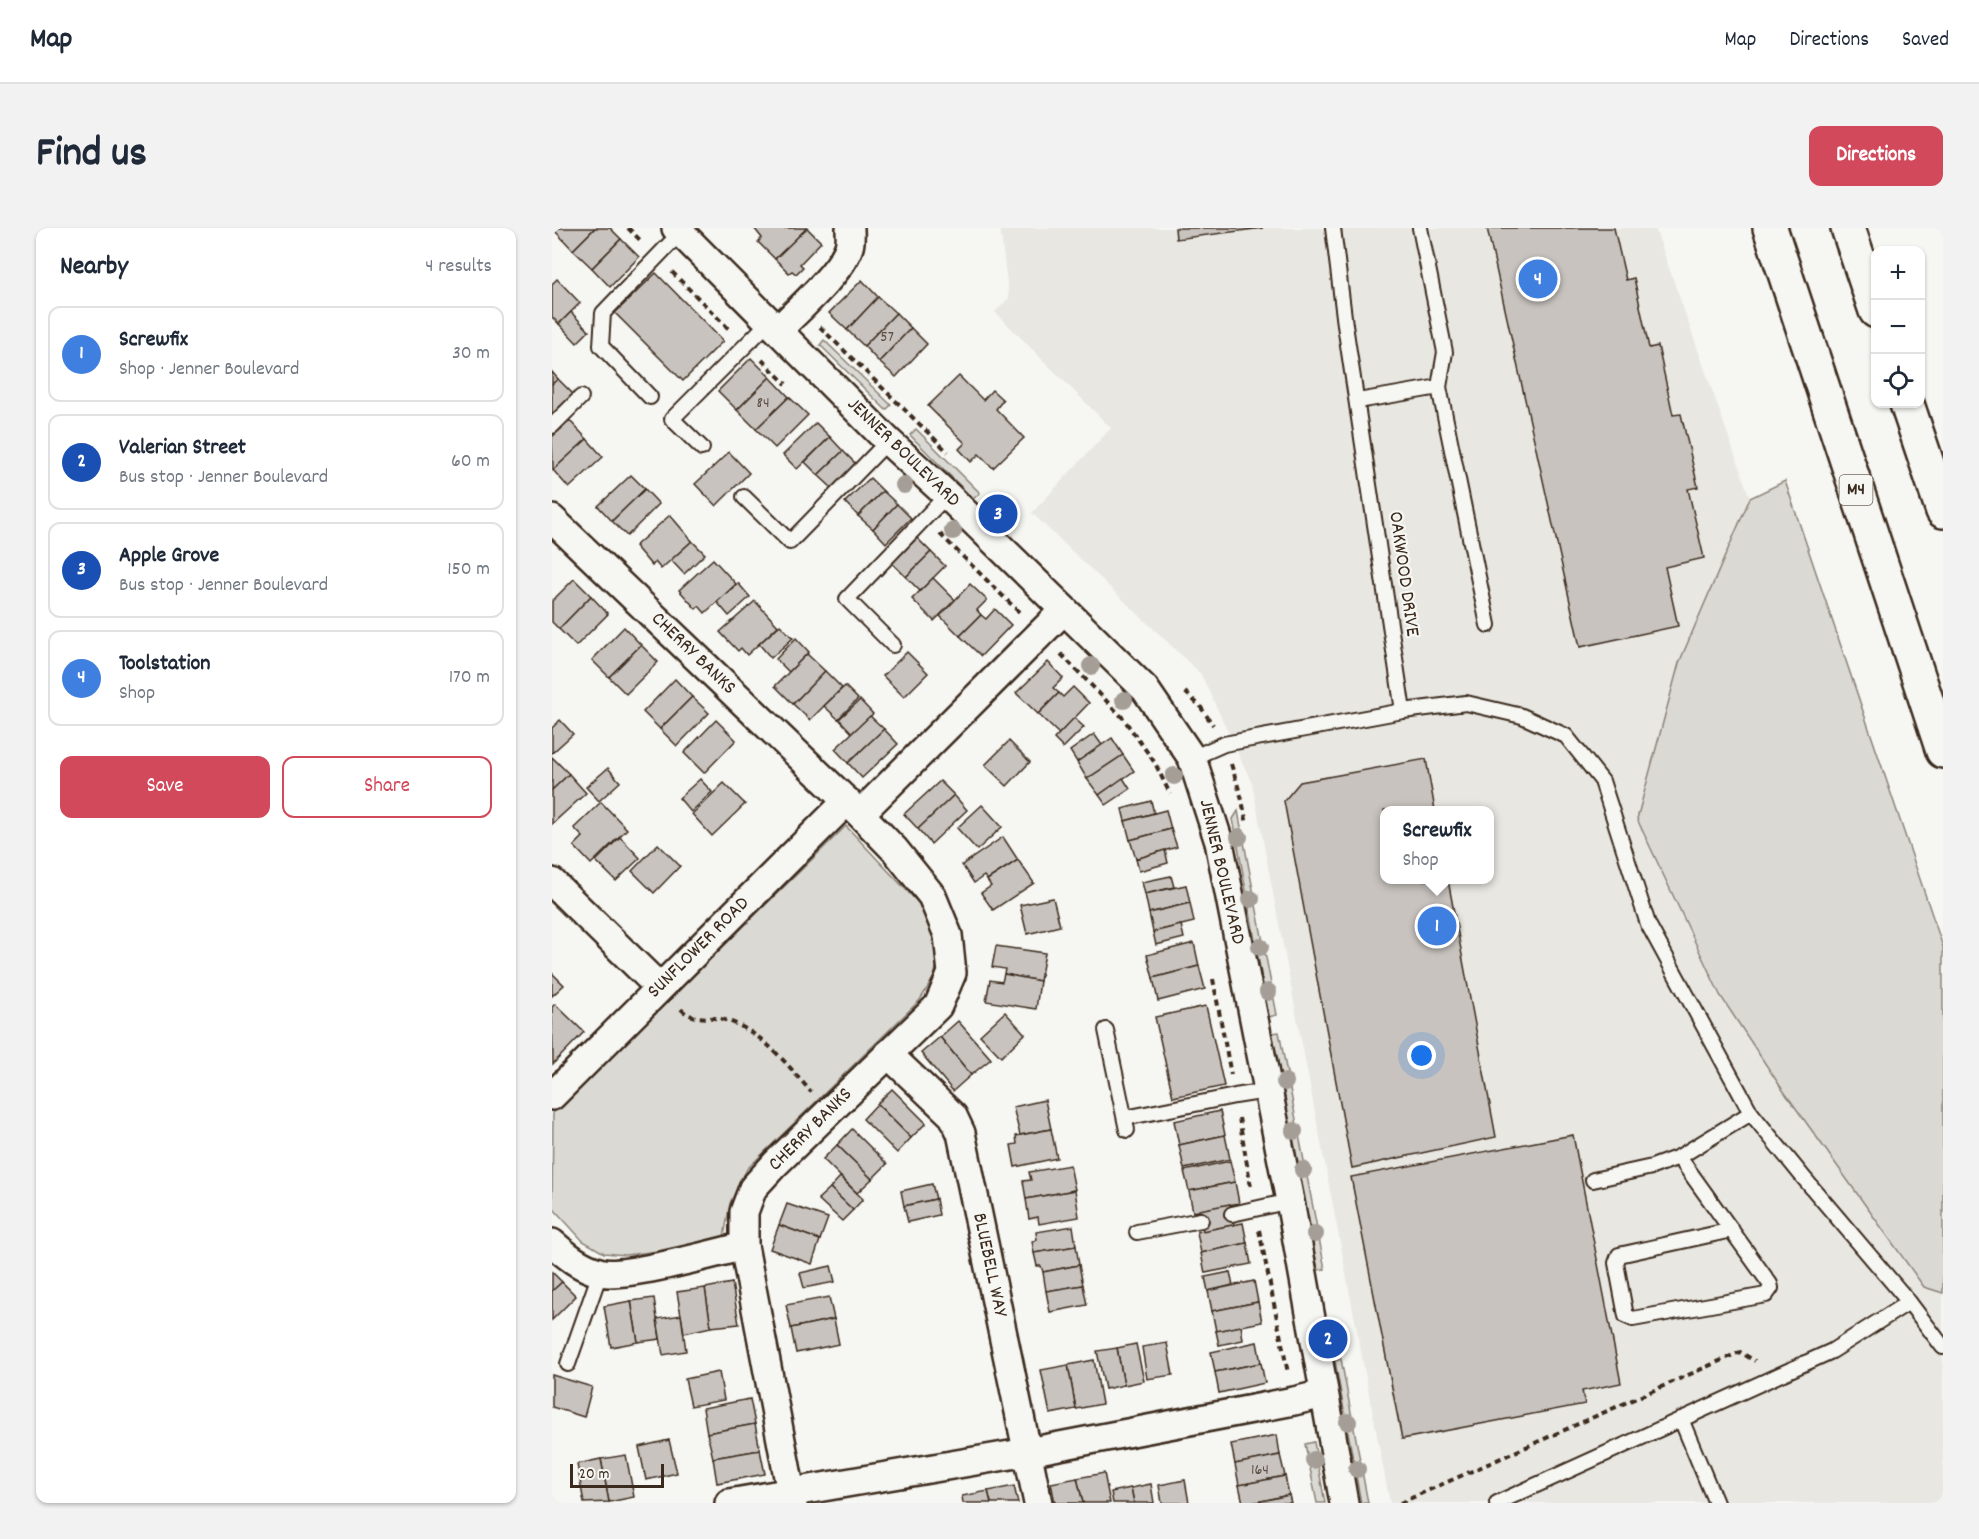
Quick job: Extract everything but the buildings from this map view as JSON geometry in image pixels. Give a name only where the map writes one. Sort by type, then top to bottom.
[{"type":"highway","name":"M4","points":[[1770,228],[1943,751]]},
{"type":"highway","points":[[1848,228],[1871,300]]},
{"type":"highway","points":[[1908,408],[1943,511]]},
{"type":"street","points":[[774,325],[800,308],[839,266],[849,246],[850,228]]},
{"type":"street","name":"JENNER BOULEVARD","points":[[679,230],[888,441],[947,495],[1145,689],[1192,758],[1219,842],[1290,1202],[1344,1503]]},
{"type":"street","name":"CHERRY BANKS","points":[[557,535],[853,808],[895,850],[932,896],[948,934],[952,973],[938,1006],[803,1135],[753,1188],[744,1212],[744,1246],[793,1498]]},
{"type":"street","points":[[853,808],[1064,610]]},
{"type":"street","name":"SUNFLOWER ROAD","points":[[552,1096],[659,987],[853,808]]},
{"type":"street","points":[[552,882],[659,987]]},
{"type":"street","name":"BLUEBELL WAY","points":[[888,1054],[953,1116],[961,1133],[1038,1503]]},
{"type":"street","points":[[552,1243],[571,1260],[600,1273],[630,1272],[744,1246]]},
{"type":"street","points":[[729,1503],[793,1498],[1323,1394]]},
{"type":"lane","name":"OAKWOOD DRIVE","points":[[1333,228],[1345,325],[1403,711]]},
{"type":"lane","points":[[1420,228],[1445,352],[1439,387],[1488,625]]},
{"type":"lane","points":[[650,397],[601,346],[603,313],[657,257],[679,230]]},
{"type":"lane","points":[[702,448],[672,419],[746,345],[774,325]]},
{"type":"lane","points":[[1358,401],[1439,387]]},
{"type":"lane","points":[[552,426],[581,397]]},
{"type":"lane","points":[[744,497],[790,542],[888,441]]},
{"type":"lane","points":[[893,645],[847,599],[947,495]]},
{"type":"lane","points":[[1192,758],[1224,744],[1403,711],[1466,703],[1522,716],[1566,736],[1602,781],[1648,924],[1751,1113],[1909,1302],[1943,1347]]},
{"type":"lane","points":[[1106,1030],[1126,1124],[1235,1096],[1267,1091]]},
{"type":"lane","points":[[1593,1180],[1652,1167],[1679,1156],[1751,1113]]},
{"type":"lane","points":[[1679,1156],[1732,1230],[1770,1284],[1771,1288],[1766,1294],[1633,1319],[1626,1316],[1616,1263],[1619,1255],[1732,1230]]},
{"type":"lane","points":[[1232,1214],[1290,1202]]},
{"type":"lane","points":[[1137,1232],[1201,1220]]},
{"type":"lane","points":[[568,1364],[600,1273]]},
{"type":"lane","points":[[1497,1503],[1832,1351],[1909,1302]]},
{"type":"lane","points":[[1681,1419],[1716,1503]]},
{"type":"path","points":[[628,228],[794,392]]},
{"type":"path","points":[[800,308],[955,459]]},
{"type":"path","points":[[924,518],[1123,718],[1155,763],[1170,794]]},
{"type":"path","points":[[1184,690],[1200,706],[1224,744],[1241,796],[1248,832]]},
{"type":"path","points":[[1211,969],[1255,1209],[1294,1401]]},
{"type":"path","points":[[659,987],[686,1014],[724,1020],[748,1030],[780,1055],[828,1112]]},
{"type":"path","points":[[1400,1503],[1740,1352],[1777,1376]]},
{"type":"shaded area","points":[[1000,228],[1655,228],[1750,498],[1679,663],[1637,819],[1780,1086],[1923,1287],[1943,1293],[1943,1503],[1390,1503],[1252,783],[1201,674],[1032,513],[1111,428],[995,312],[1009,298]]},
{"type":"shaded area","points":[[824,340],[891,405],[886,410],[820,345]]},
{"type":"shaded area","points":[[916,429],[980,493],[973,499],[910,435]]},
{"type":"shaded area","points":[[1785,481],[1943,947],[1943,1293],[1924,1287],[1780,1086],[1720,995],[1637,819],[1679,663],[1750,498]]},
{"type":"shaded area","points":[[1238,811],[1277,1015],[1269,1017],[1233,819]]},
{"type":"shaded area","points":[[846,826],[924,909],[936,933],[939,955],[934,977],[920,1000],[747,1169],[730,1203],[723,1243],[625,1255],[604,1253],[583,1241],[552,1207],[553,1113]]},
{"type":"shaded area","points":[[1279,1032],[1325,1269],[1318,1270],[1272,1033]]},
{"type":"shaded area","points":[[1341,1359],[1368,1503],[1361,1503],[1335,1361]]},
{"type":"shaded area","points":[[1314,1442],[1325,1503],[1317,1503],[1305,1444]]},
{"type":"place","name":"Toolstation","points":[[1538,279]]},
{"type":"place","name":"Apple Grove","points":[[998,514]]},
{"type":"place","name":"Screwfix","points":[[1437,926]]},
{"type":"place","name":"Valerian Street","points":[[1328,1339]]}]
